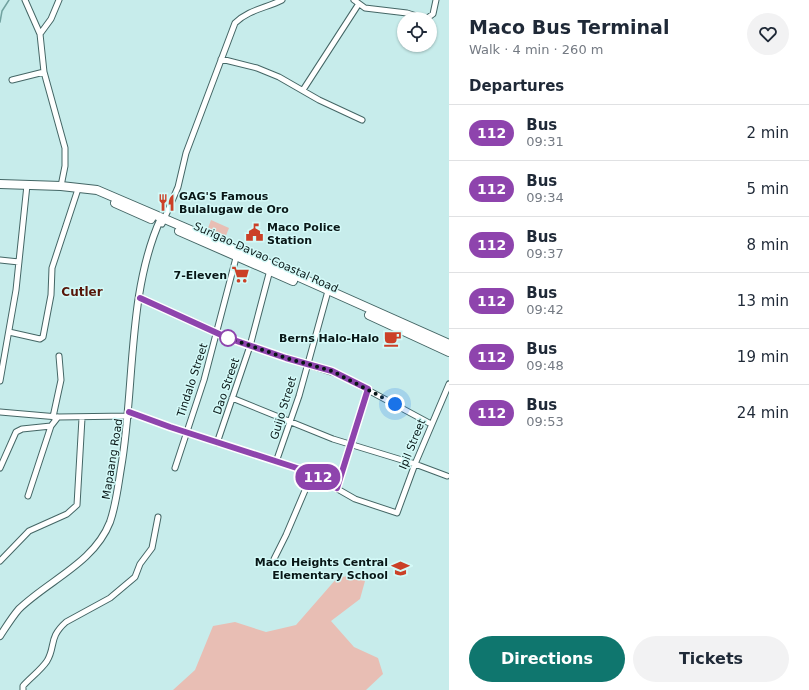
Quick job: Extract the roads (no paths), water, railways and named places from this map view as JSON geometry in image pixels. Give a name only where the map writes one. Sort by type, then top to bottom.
[{"type":"highway","name":"Surigao-Davao Coastal Road","points":[[0,184],[61,186],[96,190],[161,221],[449,344]]},
{"type":"highway","name":"Surigao-Davao Coastal Road","points":[[327,293],[449,352]]},
{"type":"street","points":[[25,0],[40,34],[44,72],[65,148],[61,186]]},
{"type":"street","points":[[40,34],[51,19],[59,0]]},
{"type":"street","points":[[161,221],[178,187],[186,153],[235,23],[242,16],[282,0]]},
{"type":"street","points":[[354,0],[358,5],[371,10],[407,13],[426,19],[433,14],[436,0]]},
{"type":"street","points":[[303,90],[358,5]]},
{"type":"street","points":[[222,58],[257,68],[362,120]]},
{"type":"street","points":[[12,80],[44,72]]},
{"type":"street","points":[[0,381],[19,262],[27,185]]},
{"type":"street","points":[[9,332],[40,339],[43,337],[51,295],[52,268],[75,188]]},
{"type":"street","name":"Mapaang Road","points":[[0,636],[20,609],[88,554],[105,533],[113,513],[129,414],[140,298],[148,253],[161,221]]},
{"type":"street","name":"Tindalo Street","points":[[175,468],[200,394],[237,254]]},
{"type":"street","points":[[0,260],[19,262]]},
{"type":"street","name":"Dao Street","points":[[217,443],[250,346],[271,268]]},
{"type":"street","name":"Guijo Street","points":[[276,462],[291,420],[327,293]]},
{"type":"street","points":[[140,298],[217,334],[250,346],[332,371],[431,424]]},
{"type":"street","points":[[28,496],[51,426],[56,417],[61,380],[59,356]]},
{"type":"street","name":"Ipil Street","points":[[337,488],[360,501],[397,513],[431,424],[449,384]]},
{"type":"street","points":[[0,412],[82,418],[129,414],[312,474],[337,488],[368,389]]},
{"type":"street","points":[[232,398],[291,420],[314,431],[415,464],[446,476]]},
{"type":"street","points":[[0,561],[29,531],[67,514],[77,505],[82,418]]},
{"type":"street","points":[[0,468],[16,432],[22,429],[51,426]]},
{"type":"street","points":[[274,558],[286,535],[312,474]]},
{"type":"street","points":[[23,690],[23,686],[46,661],[54,637],[60,628],[66,622],[110,598],[135,577],[140,564],[152,548],[158,517]]},
{"type":"waterway","points":[[0,22],[2,11],[9,0]]},
{"type":"place","name":"GAG'S Famous Bulalugaw de Oro","points":[[166,202]]},
{"type":"place","name":"Maco Police Station","points":[[254,233]]},
{"type":"place","name":"7-Eleven","points":[[240,275]]},
{"type":"place","name":"Berns Halo-Halo","points":[[392,338]]},
{"type":"place","name":"Maco Heights Central Elementary School","points":[[401,568]]},
{"type":"district","name":"Cutler","points":[[82,292]]}]
